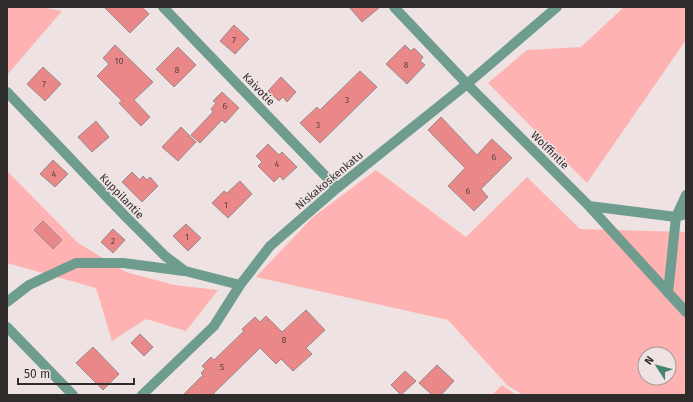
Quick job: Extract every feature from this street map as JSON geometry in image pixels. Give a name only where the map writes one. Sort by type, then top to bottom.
[{"type":"street","name":"Kaivotie","points":[[163,7],[337,188]]},
{"type":"street","name":"Wolffintie","points":[[394,7],[467,84],[589,206],[686,312]]},
{"type":"street","name":"Niskakoskenkatu","points":[[142,395],[214,326],[240,285],[270,246],[337,188],[467,84],[556,7]]},
{"type":"street","name":"Kuppilantie","points":[[7,92],[165,256],[185,271],[240,285]]},
{"type":"street","points":[[668,293],[686,195]]},
{"type":"street","points":[[589,206],[681,216]]},
{"type":"street","points":[[7,302],[29,285],[76,263],[123,263],[185,271]]},
{"type":"street","points":[[7,327],[72,395]]},
{"type":"shaded area","points":[[7,7],[41,7],[62,11],[7,75]]},
{"type":"shaded area","points":[[624,7],[686,7],[686,40],[587,183],[488,83],[527,50],[581,47]]},
{"type":"shaded area","points":[[376,170],[466,237],[527,177],[580,229],[686,232],[686,395],[523,395],[507,385],[448,320],[256,277],[313,217]]},
{"type":"shaded area","points":[[7,171],[78,243],[126,272],[174,285],[218,290],[186,331],[146,319],[112,341],[96,288],[7,263]]},
{"type":"shaded area","points":[[502,385],[516,395],[492,395]]},
{"type":"building","points":[[104,7],[142,7],[149,14],[130,33]]},
{"type":"building","points":[[349,7],[380,7],[362,22]]},
{"type":"building","points":[[234,25],[249,39],[235,54],[220,41]]},
{"type":"building","points":[[115,45],[153,82],[134,100],[150,117],[141,126],[119,103],[122,101],[97,76],[109,64],[103,58]]},
{"type":"building","points":[[405,45],[411,51],[414,48],[423,57],[420,61],[425,65],[407,84],[386,64]]},
{"type":"building","points":[[178,47],[196,65],[174,87],[156,69]]},
{"type":"building","points":[[43,67],[61,84],[45,101],[27,84]]},
{"type":"building","points":[[360,71],[377,87],[320,143],[300,123],[317,107],[320,110]]},
{"type":"building","points":[[281,77],[296,92],[287,102],[283,97],[279,101],[268,91]]},
{"type":"building","points":[[222,92],[239,108],[225,123],[222,120],[200,143],[191,135],[213,112],[211,109],[216,103],[213,101]]},
{"type":"building","points":[[441,117],[477,155],[492,139],[512,158],[481,189],[488,197],[474,211],[448,186],[465,168],[428,130]]},
{"type":"building","points":[[96,121],[109,137],[92,152],[78,137]]},
{"type":"building","points":[[181,127],[196,142],[178,161],[162,147]]},
{"type":"building","points":[[268,144],[279,155],[282,152],[297,167],[283,180],[280,176],[274,182],[258,166],[262,162],[256,156]]},
{"type":"building","points":[[53,160],[68,174],[55,187],[40,174]]},
{"type":"building","points":[[132,172],[140,180],[143,176],[147,180],[150,177],[158,186],[142,202],[122,182]]},
{"type":"building","points":[[240,181],[252,194],[228,218],[212,203],[224,191],[227,193]]},
{"type":"building","points":[[43,221],[62,240],[53,249],[34,230]]},
{"type":"building","points":[[186,224],[201,238],[188,251],[173,236]]},
{"type":"building","points":[[113,229],[125,240],[113,253],[101,242]]},
{"type":"building","points":[[306,310],[325,330],[306,348],[312,354],[293,371],[281,359],[276,364],[260,348],[212,395],[183,395],[203,375],[201,373],[205,369],[202,366],[211,357],[214,360],[244,331],[242,329],[255,317],[260,322],[266,316],[282,332]]},
{"type":"building","points":[[140,334],[153,347],[144,356],[131,343]]},
{"type":"building","points":[[93,347],[119,374],[103,390],[76,363]]},
{"type":"building","points":[[437,365],[454,381],[441,395],[432,395],[419,383]]},
{"type":"building","points":[[405,371],[416,381],[401,395],[391,385]]}]
